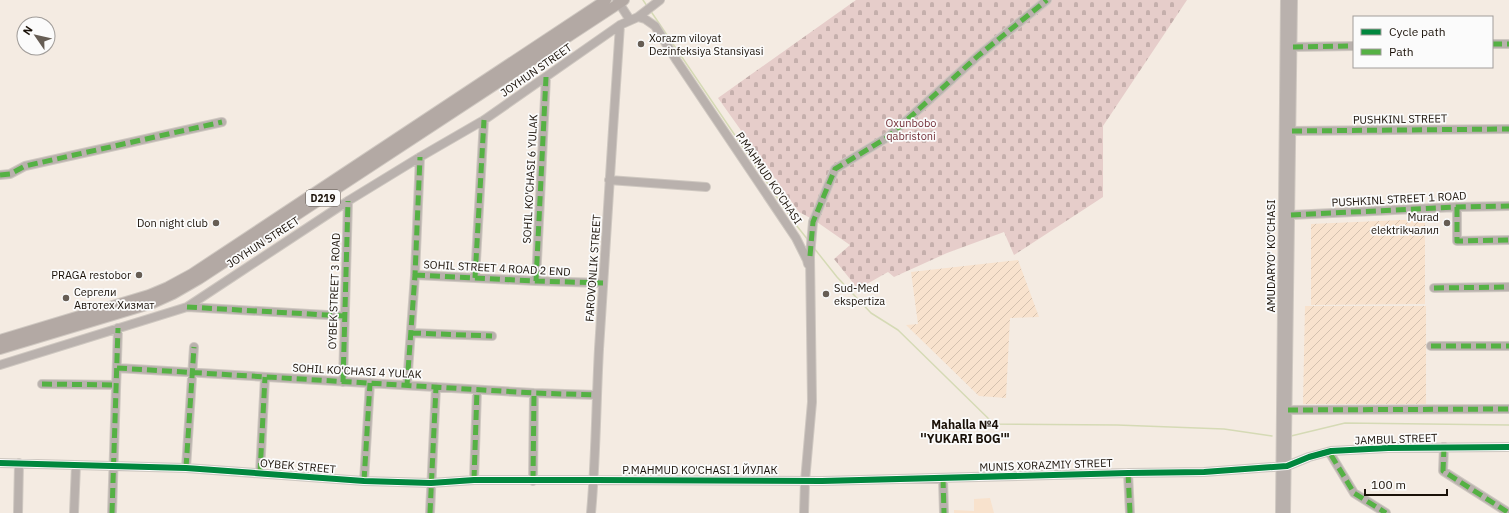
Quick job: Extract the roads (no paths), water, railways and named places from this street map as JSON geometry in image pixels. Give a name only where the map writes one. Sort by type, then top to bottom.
[{"type":"main road","name":"JOYHUN STREET","points":[[0,340],[149,295],[192,274],[606,0]]},
{"type":"main road","name":"JOYHUN STREET","points":[[0,349],[154,303],[173,294],[199,279],[621,1]]},
{"type":"street","name":"JOYHUN STREET","points":[[0,365],[187,307],[348,201],[420,156],[484,120],[620,25],[641,15],[660,0]]},
{"type":"street","name":"P.MAHMUD KO'CHASI","points":[[804,513],[813,379],[810,256],[813,222],[835,169],[888,137],[979,56],[1047,0]]},
{"type":"street","name":"AMUDARYO' KO'CHASI","points":[[1280,513],[1284,467],[1288,131],[1285,0]]},
{"type":"street","points":[[1286,513],[1284,467],[1288,423],[1291,215],[1288,131],[1293,47],[1293,0]]},
{"type":"street","points":[[621,1],[630,20]]},
{"type":"street","name":"P.MAHMUD KO'CHASI","points":[[641,15],[655,26],[689,80],[796,238],[807,260],[813,379]]},
{"type":"street","name":"FAROVONLIK STREET","points":[[591,513],[594,480],[596,395],[602,283],[620,25]]},
{"type":"street","points":[[1493,44],[1509,44]]},
{"type":"street","points":[[1293,47],[1353,46]]},
{"type":"street","name":"SOHIL KO'CHASI 6 YULAK","points":[[536,281],[546,77]]},
{"type":"street","points":[[475,278],[484,120]]},
{"type":"street","points":[[0,176],[10,174],[25,166],[222,122]]},
{"type":"street","name":"PUSHKINL STREET","points":[[1288,131],[1509,129]]},
{"type":"street","points":[[407,386],[420,156]]},
{"type":"street","points":[[609,180],[706,187]]},
{"type":"street","name":"OYBEK STREET 3 ROAD","points":[[343,382],[348,201]]},
{"type":"street","name":"PUSHKINL STREET 1 ROAD","points":[[1291,215],[1509,206]]},
{"type":"street","points":[[1457,207],[1457,241],[1509,240]]},
{"type":"street","name":"SOHIL STREET 4 ROAD 2 END","points":[[414,275],[602,283]]},
{"type":"street","points":[[1434,288],[1509,287]]},
{"type":"street","points":[[187,307],[344,316]]},
{"type":"street","points":[[112,513],[118,328]]},
{"type":"street","points":[[411,333],[492,336]]},
{"type":"street","points":[[186,468],[194,346]]},
{"type":"street","points":[[1431,346],[1509,346]]},
{"type":"street","name":"SOHIL KO'CHASI 4 YULAK","points":[[117,368],[477,390],[596,395]]},
{"type":"street","points":[[260,473],[265,377]]},
{"type":"street","points":[[364,481],[370,383]]},
{"type":"street","points":[[42,384],[116,385]]},
{"type":"street","points":[[430,513],[436,387]]},
{"type":"street","points":[[474,480],[477,390]]},
{"type":"street","points":[[533,481],[534,393]]},
{"type":"street","points":[[1288,410],[1509,410]]},
{"type":"street","points":[[1444,447],[1443,471],[1508,513]]},
{"type":"street","name":"JAMBUL STREET","points":[[1284,467],[1308,457],[1331,451],[1388,448],[1509,447]]},
{"type":"street","points":[[1332,455],[1354,493],[1386,513]]},
{"type":"street","name":"OYBEK STREET","points":[[0,462],[186,468],[364,481],[431,483],[474,480],[594,480]]},
{"type":"street","points":[[18,513],[19,463]]},
{"type":"street","points":[[74,513],[76,465]]},
{"type":"street","name":"MUNIS XORAZMIY STREET","points":[[805,481],[1204,472],[1284,467]]},
{"type":"street","points":[[1128,473],[1130,513]]},
{"type":"street","points":[[943,478],[944,513]]},
{"type":"street","name":"P.MAHMUD KO'CHASI 1 ЙУЛАК","points":[[594,480],[805,481]]},
{"type":"waterway","points":[[643,0],[647,6]]},
{"type":"waterway","points":[[650,10],[793,221],[808,240]]},
{"type":"waterway","points":[[814,248],[837,277],[871,313],[898,330],[994,424],[1117,425],[1224,429],[1272,436]]},
{"type":"waterway","points":[[1291,436],[1345,423],[1509,425]]},
{"type":"place","name":"Xorazm viloyat Dezinfeksiya Stansiyasi","points":[[641,44]]},
{"type":"place","name":"Don night club","points":[[216,223]]},
{"type":"place","name":"Murad elektrikчалил","points":[[1447,223]]},
{"type":"place","name":"PRAGA restobor","points":[[139,275]]},
{"type":"place","name":"Sud-Med ekspertiza","points":[[826,294]]},
{"type":"place","name":"Сергели Автотех Хизмат","points":[[66,298]]},
{"type":"district","name":"Mahalla №4 ''YUKARI BOG'\"","points":[[965,432]]},
{"type":"park label","name":"Oxunbobo qabristoni","points":[[911,129]]}]
